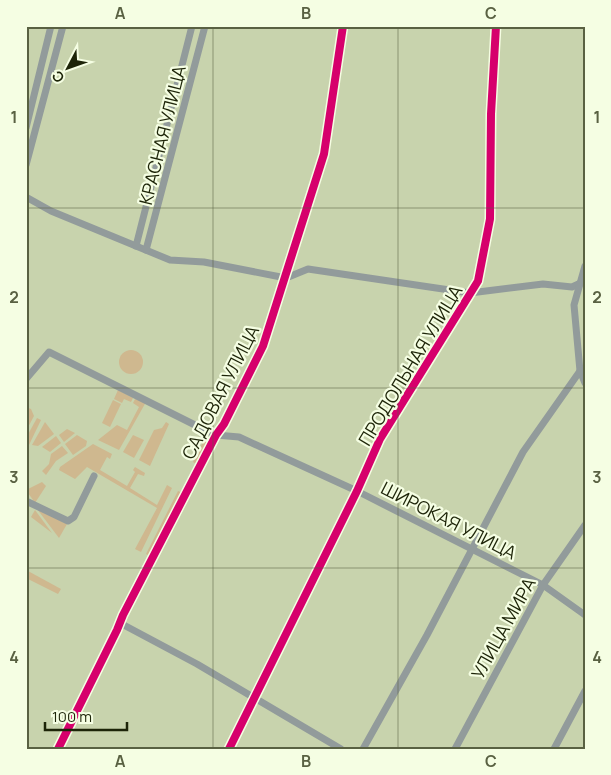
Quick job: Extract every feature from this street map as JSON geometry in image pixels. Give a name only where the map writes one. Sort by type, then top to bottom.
[{"type":"street","points":[[26,128],[51,26]]},
{"type":"street","points":[[26,165],[63,26]]},
{"type":"street","name":"КРАСНАЯ УЛИЦА","points":[[136,246],[192,26]]},
{"type":"street","name":"КРАСНАЯ УЛИЦА","points":[[146,250],[205,26]]},
{"type":"street","name":"САДОВАЯ УЛИЦА","points":[[58,749],[216,434],[224,424],[263,346],[324,154],[342,26]]},
{"type":"street","name":"ПРОДОЛЬНАЯ УЛИЦА","points":[[229,749],[357,490],[380,439],[478,281],[490,219],[491,114],[496,26]]},
{"type":"street","points":[[26,197],[51,211],[170,260],[204,262],[286,278],[308,269],[470,293],[543,284],[572,287],[583,282]]},
{"type":"street","points":[[585,266],[583,282],[574,305],[580,371],[585,383]]},
{"type":"street","name":"ШИРОКАЯ УЛИЦА","points":[[26,379],[49,352],[216,434],[239,437],[357,490],[543,584],[585,615]]},
{"type":"street","points":[[363,749],[473,549],[523,452],[580,371]]},
{"type":"street","points":[[26,501],[68,521],[74,517],[94,476]]},
{"type":"street","name":"УЛИЦА МИРА","points":[[455,749],[543,584],[585,525]]},
{"type":"street","points":[[120,623],[341,749]]},
{"type":"street","points":[[554,749],[585,690]]},
{"type":"shaded area","points":[[131,350],[140,353],[143,362],[140,371],[131,374],[122,371],[119,362],[122,353]]},
{"type":"shaded area","points":[[118,390],[133,398],[131,402],[124,399],[122,403],[114,399]]},
{"type":"shaded area","points":[[135,399],[146,402],[119,450],[98,440],[117,425],[127,430],[139,407],[133,403]]},
{"type":"shaded area","points":[[113,400],[121,404],[110,427],[102,423]]},
{"type":"shaded area","points":[[26,407],[31,409],[34,416],[26,431]]},
{"type":"shaded area","points":[[37,418],[41,420],[29,445],[26,445],[26,438]]},
{"type":"shaded area","points":[[45,422],[54,434],[38,446],[32,445]]},
{"type":"shaded area","points":[[166,422],[169,424],[150,466],[139,460],[154,430],[162,428]]},
{"type":"shaded area","points":[[67,429],[75,433],[64,442],[59,435]]},
{"type":"shaded area","points":[[77,435],[87,441],[86,446],[73,455],[65,444]]},
{"type":"shaded area","points":[[133,435],[144,440],[134,458],[123,452]]},
{"type":"shaded area","points":[[56,436],[61,443],[50,452],[42,447]]},
{"type":"shaded area","points":[[205,438],[208,445],[198,465],[193,462]]},
{"type":"shaded area","points":[[93,444],[112,454],[110,459],[107,457],[100,470],[127,486],[135,472],[133,470],[135,467],[145,473],[144,476],[138,474],[130,488],[157,505],[167,485],[172,488],[141,552],[135,549],[157,508],[87,467],[75,479],[59,470],[60,467]]},
{"type":"shaded area","points":[[62,446],[68,453],[56,461],[46,475],[42,471],[49,464],[51,454]]},
{"type":"shaded area","points":[[42,482],[46,486],[35,503],[26,490]]},
{"type":"shaded area","points":[[178,491],[183,493],[150,556],[146,554]]},
{"type":"shaded area","points":[[37,509],[67,524],[59,538]]},
{"type":"shaded area","points":[[35,510],[52,533],[31,517]]},
{"type":"shaded area","points":[[28,571],[61,589],[58,594],[26,578]]},
{"type":"cycle path","points":[[58,749],[123,615],[263,346],[324,154],[343,26]]},
{"type":"cycle path","points":[[229,749],[357,491],[380,439],[478,281],[490,219],[491,114],[496,26]]}]
